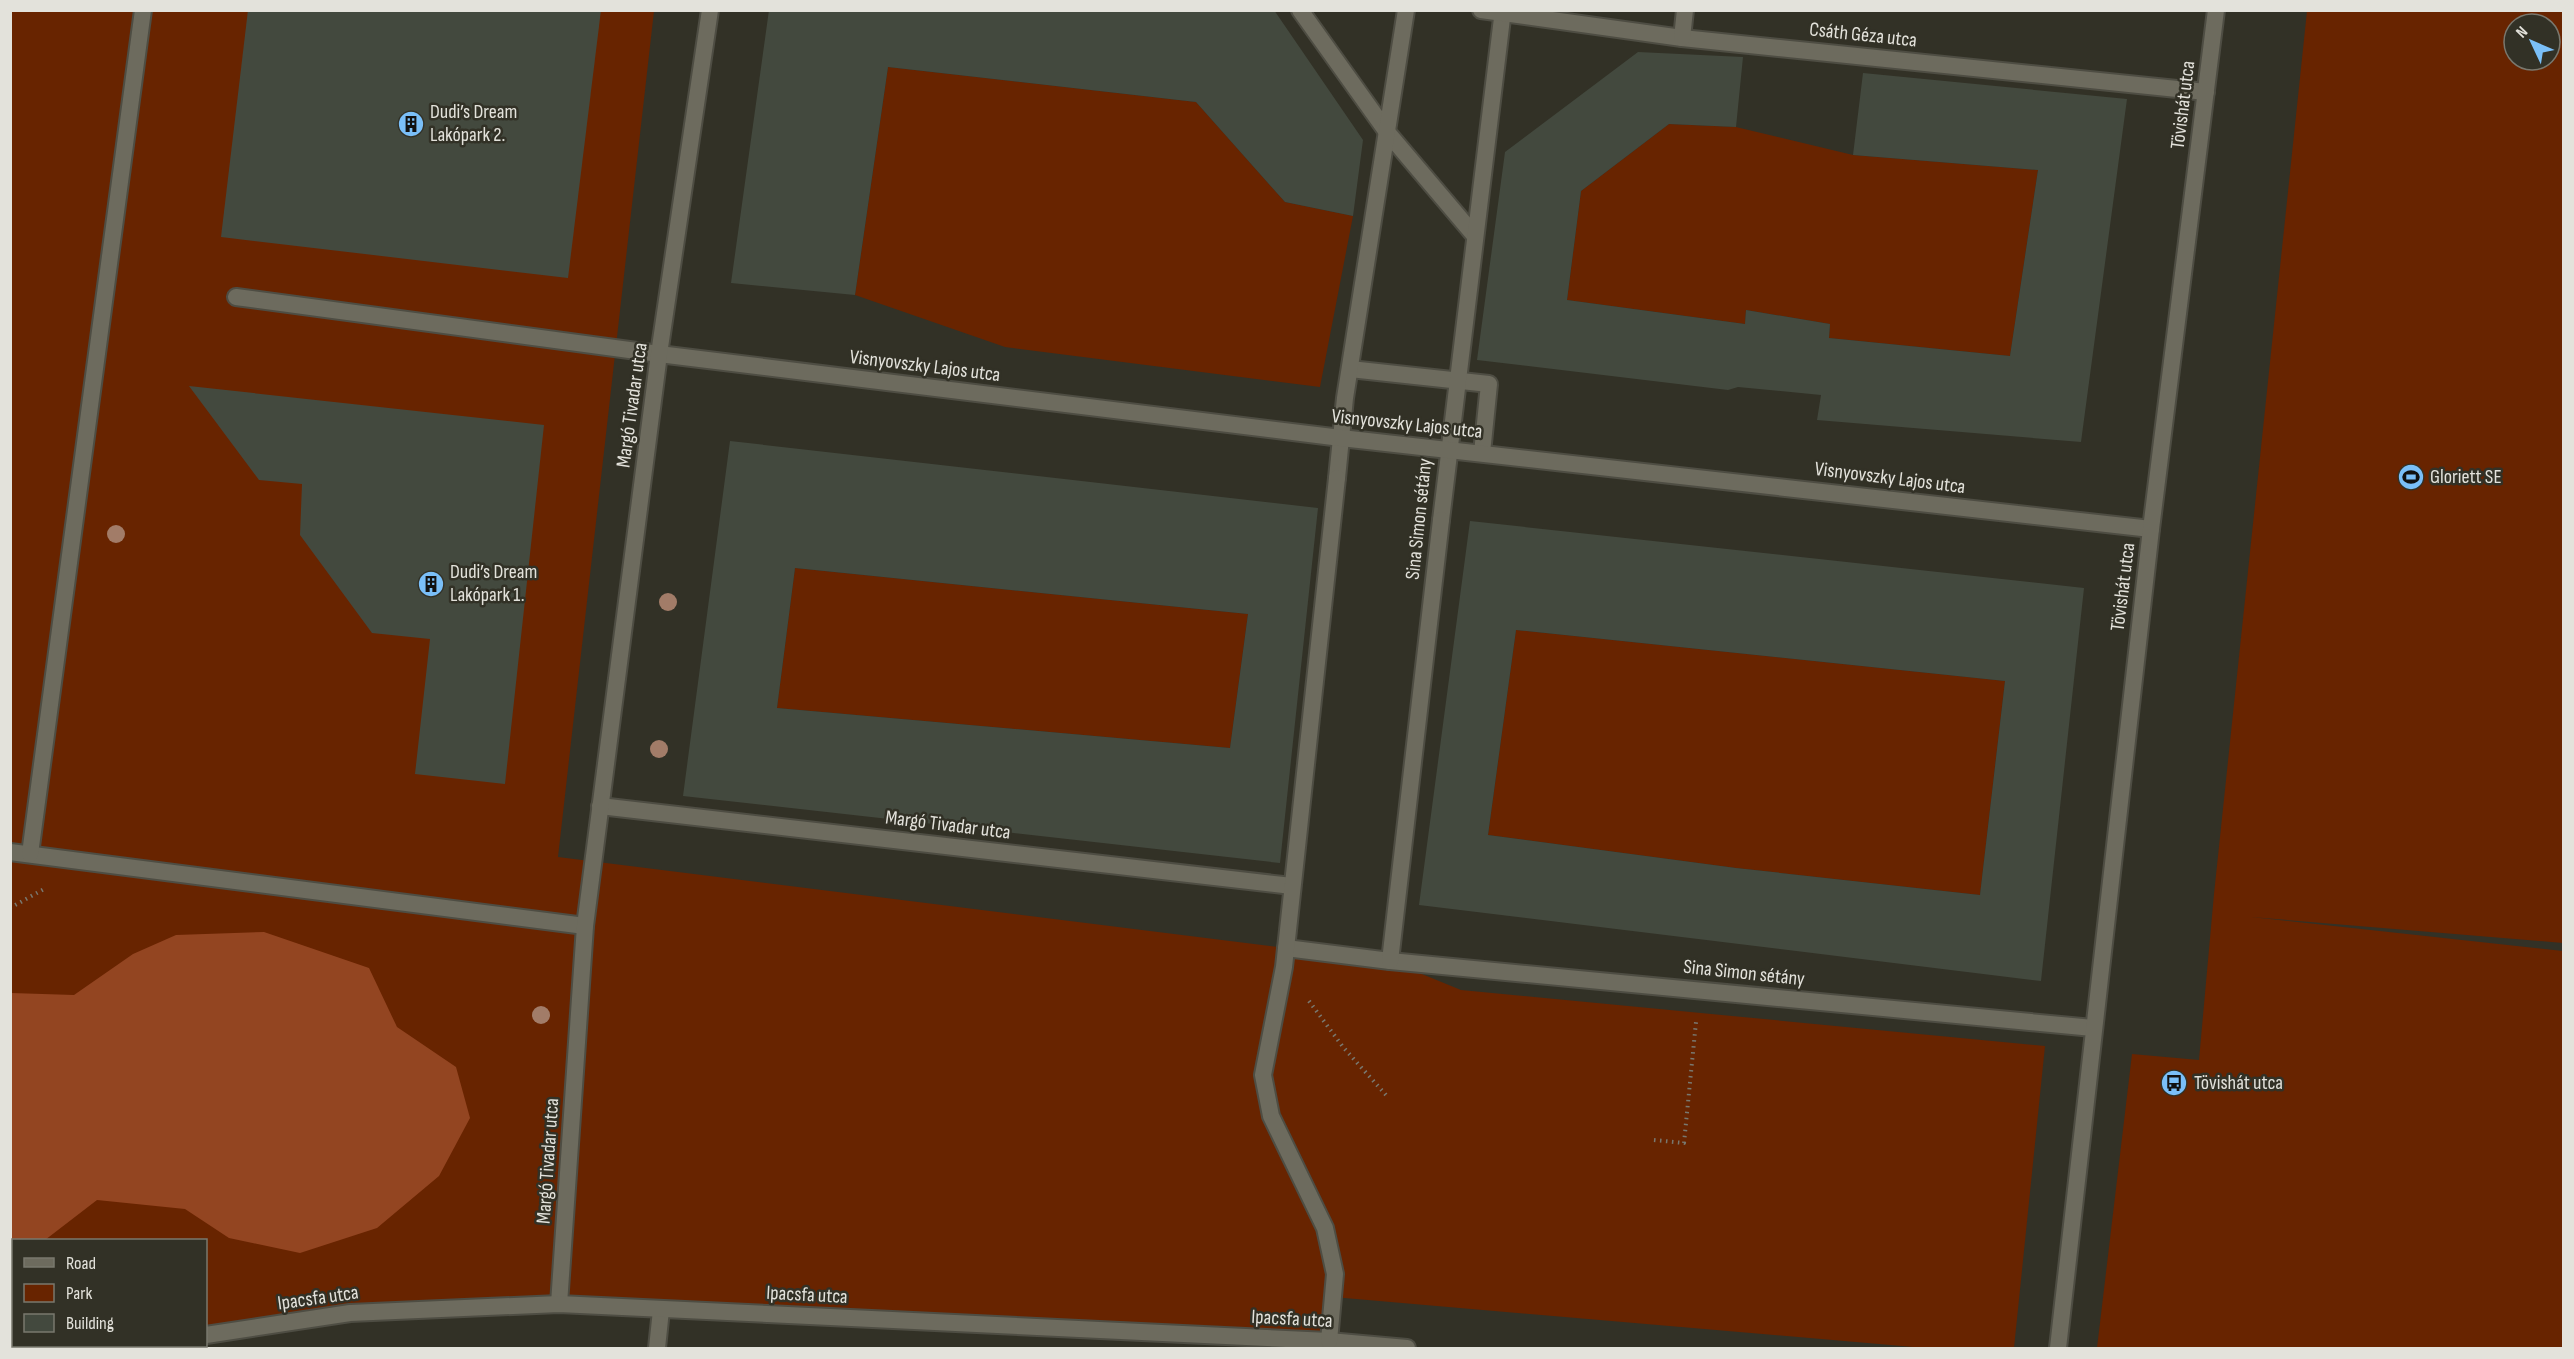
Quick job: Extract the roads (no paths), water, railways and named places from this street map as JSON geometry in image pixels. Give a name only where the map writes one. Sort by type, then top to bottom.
[{"type":"street","points":[[30,854],[143,10]]},
{"type":"street","name":"Margó Tivadar utca","points":[[559,1304],[585,926],[659,354],[710,10]]},
{"type":"street","points":[[1300,10],[1387,132],[1475,236]]},
{"type":"street","points":[[1329,1341],[1335,1274],[1325,1228],[1271,1116],[1263,1075],[1284,967],[1350,369],[1407,10]]},
{"type":"street","name":"Csáth Géza utca","points":[[1481,10],[1682,38],[2206,92]]},
{"type":"street","points":[[1682,38],[1685,10]]},
{"type":"street","name":"Tövishát utca","points":[[2058,1348],[2151,529],[2216,10]]},
{"type":"street","name":"Sina Simon sétány","points":[[1390,961],[1448,449],[1503,12]]},
{"type":"street","name":"Visnyovszky Lajos utca","points":[[236,297],[659,354],[1341,438],[2151,529]]},
{"type":"street","points":[[1350,369],[1489,384],[1482,453]]},
{"type":"street","name":"Margó Tivadar utca","points":[[600,806],[1292,886]]},
{"type":"street","points":[[10,852],[585,926]]},
{"type":"street","name":"Sina Simon sétány","points":[[1286,948],[1390,961],[2093,1028]]},
{"type":"street","name":"Ipacsfa utca","points":[[207,1335],[350,1313],[559,1304],[1329,1341],[1407,1348]]},
{"type":"street","points":[[657,1348],[661,1310]]},
{"type":"place","name":"Dudi’s Dream Lakópark 2.","points":[[411,124]]},
{"type":"place","name":"Gloriett SE","points":[[2411,477]]},
{"type":"place","name":"Dudi’s Dream Lakópark 1.","points":[[431,584]]},
{"type":"place","name":"Tövishát utca","points":[[2174,1083]]}]
